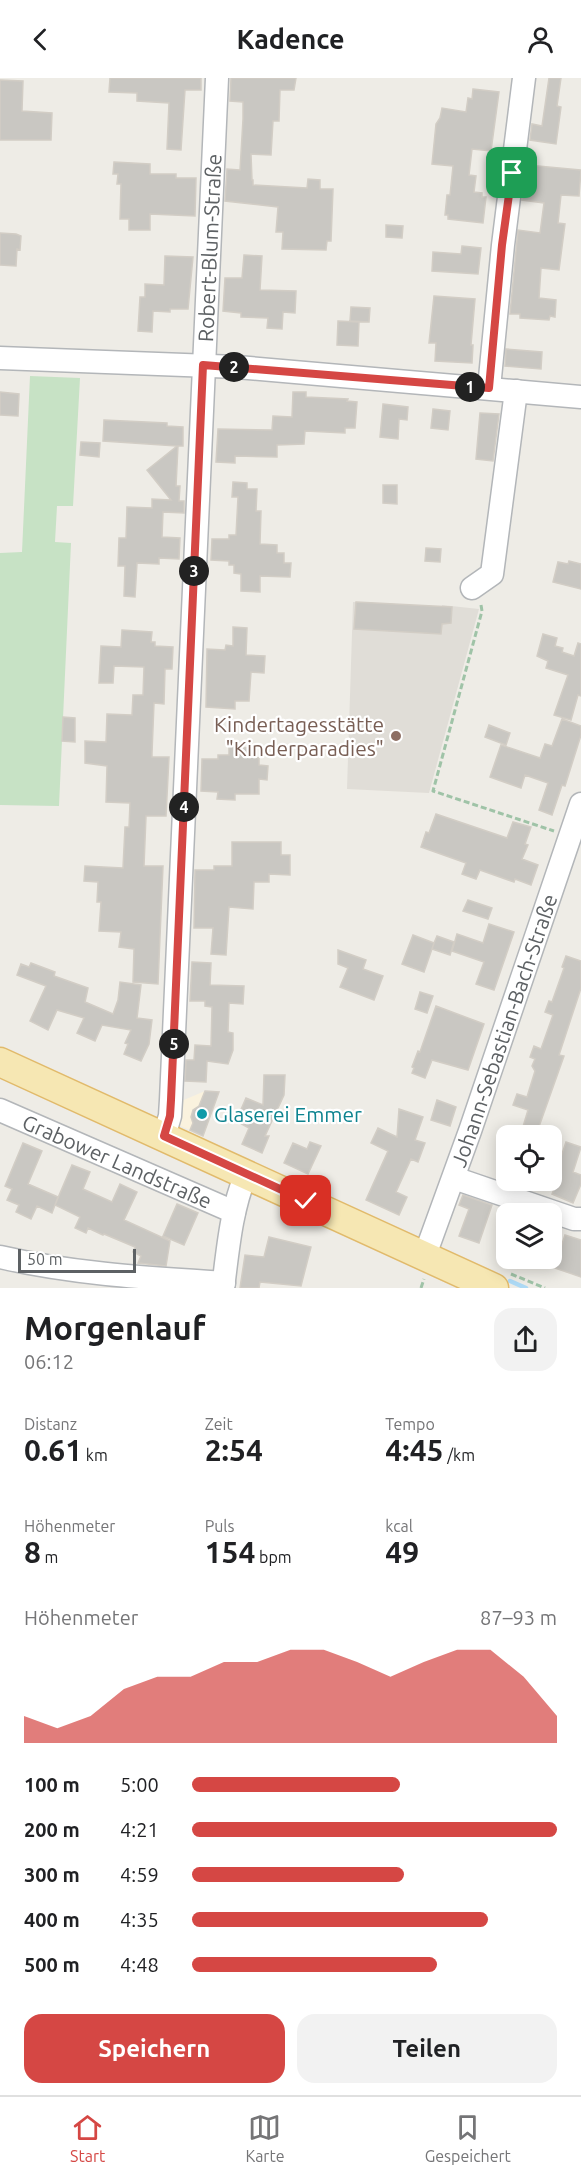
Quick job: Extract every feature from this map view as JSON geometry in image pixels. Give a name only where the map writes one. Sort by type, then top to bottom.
[{"type":"main road","name":"Grabower Landstraße","points":[[0,1062],[246,1174],[425,1265],[494,1288]]},
{"type":"street","name":"Robert-Blum-Straße","points":[[164,1136],[170,1116],[171,1100],[218,78]]},
{"type":"street","points":[[489,388],[502,245],[524,78]]},
{"type":"street","points":[[0,358],[203,365],[581,397]]},
{"type":"street","points":[[472,588],[492,574],[516,391]]},
{"type":"street","name":"Johann-Sebastian-Bach-Straße","points":[[425,1265],[581,804]]},
{"type":"street","name":"Grabower Landstraße","points":[[0,1110],[234,1212]]},
{"type":"street","points":[[0,1257],[40,1266],[109,1275],[224,1286],[234,1212],[238,1192],[246,1174]]},
{"type":"street","points":[[454,1178],[574,1219],[581,1219]]},
{"type":"path","points":[[472,588],[480,601],[482,610],[433,791],[570,836]]},
{"type":"path","points":[[422,1288],[425,1265]]},
{"type":"shaded area","name":"Kindertagesstätte \"Kinderparadies\"","points":[[353,602],[442,607],[442,605],[479,609],[429,793],[347,789]]},
{"type":"shaded area","points":[[205,1091],[219,1092],[203,1136],[176,1124],[179,1102]]},
{"type":"green space","points":[[30,376],[80,378],[73,506],[57,506],[55,542],[71,543],[59,806],[0,805],[0,553],[22,552]]},
{"type":"building","points":[[110,78],[201,78],[201,90],[185,90],[181,150],[167,149],[169,103],[137,101],[137,93],[109,92]]},
{"type":"building","points":[[231,78],[296,78],[294,90],[280,90],[279,121],[273,121],[271,155],[251,154],[252,180],[253,185],[307,188],[308,179],[320,180],[320,189],[333,189],[331,241],[327,241],[326,250],[282,249],[283,232],[276,232],[278,207],[225,201],[227,169],[240,170],[243,119],[243,102],[230,101]]},
{"type":"building","points":[[549,78],[561,78],[557,106],[561,107],[556,144],[530,140],[532,124],[542,126]]},
{"type":"building","points":[[0,80],[23,81],[22,111],[52,113],[51,140],[0,140]]},
{"type":"building","points":[[473,89],[499,92],[491,151],[472,149],[469,175],[476,176],[474,192],[482,193],[482,197],[486,197],[483,223],[448,219],[448,215],[445,215],[453,166],[432,164],[436,124],[442,108],[466,112],[468,98],[472,99]]},
{"type":"building","points":[[114,162],[150,164],[150,174],[176,174],[176,178],[196,178],[195,216],[150,214],[150,230],[129,230],[129,219],[120,219],[121,184],[117,184],[118,174],[113,174]]},
{"type":"building","points":[[527,165],[581,170],[579,196],[561,195],[558,223],[565,224],[559,270],[541,268],[539,298],[556,300],[555,317],[550,316],[549,320],[520,318],[520,314],[510,314],[518,230],[540,233],[544,203],[522,200]]},
{"type":"building","points":[[386,225],[403,226],[402,238],[386,237]]},
{"type":"building","points":[[0,233],[21,236],[20,250],[17,249],[16,266],[0,265]]},
{"type":"building","points":[[462,246],[481,248],[478,274],[432,271],[433,252],[461,254]]},
{"type":"building","points":[[244,255],[262,256],[260,290],[296,291],[295,313],[283,312],[282,329],[267,328],[268,318],[241,317],[241,313],[223,311],[225,278],[242,278]]},
{"type":"building","points":[[165,256],[193,257],[188,309],[170,309],[170,312],[153,311],[152,332],[138,331],[140,297],[145,297],[145,284],[164,285]]},
{"type":"building","points":[[434,296],[475,299],[471,345],[473,345],[472,363],[435,361],[436,343],[429,343]]},
{"type":"building","points":[[351,307],[370,308],[369,322],[350,321]]},
{"type":"building","points":[[338,321],[359,322],[358,346],[337,345]]},
{"type":"building","points":[[506,349],[542,352],[541,369],[505,366]]},
{"type":"building","points":[[0,392],[19,394],[18,416],[0,415]]},
{"type":"building","points":[[293,392],[306,392],[306,397],[348,399],[347,401],[357,402],[355,428],[345,428],[345,433],[305,431],[304,444],[277,445],[277,457],[235,456],[235,463],[216,462],[218,429],[272,430],[273,416],[292,417]]},
{"type":"building","points":[[383,404],[408,407],[407,420],[399,419],[398,439],[380,437]]},
{"type":"building","points":[[433,409],[450,411],[448,430],[431,428]]},
{"type":"building","points":[[480,413],[499,414],[493,461],[476,459]]},
{"type":"building","points":[[104,420],[167,423],[167,426],[183,427],[183,446],[178,446],[176,486],[180,486],[179,501],[184,501],[184,513],[163,512],[162,537],[180,538],[179,559],[159,558],[159,564],[137,563],[135,597],[124,596],[125,566],[118,566],[119,538],[126,538],[127,507],[152,508],[152,499],[171,500],[147,470],[177,446],[103,441]]},
{"type":"building","points":[[81,442],[100,443],[99,457],[80,455]]},
{"type":"building","points":[[233,482],[247,483],[247,489],[257,489],[256,511],[261,511],[260,544],[277,545],[277,553],[284,553],[284,563],[291,563],[290,577],[260,576],[260,592],[241,591],[241,574],[234,573],[234,565],[229,565],[229,561],[211,560],[212,539],[229,539],[229,535],[236,535],[238,497],[232,497]]},
{"type":"building","points":[[383,485],[397,485],[397,504],[383,503]]},
{"type":"building","points":[[426,548],[441,549],[440,562],[425,561]]},
{"type":"building","points":[[569,561],[581,564],[581,589],[553,582],[558,562],[568,564]]},
{"type":"building","points":[[356,602],[452,607],[451,623],[442,624],[441,634],[354,629]]},
{"type":"building","points":[[233,627],[247,628],[246,655],[265,656],[264,673],[251,672],[249,701],[235,701],[235,709],[206,707],[207,649],[225,650],[226,645],[233,646]]},
{"type":"building","points":[[122,630],[152,632],[151,642],[155,642],[155,646],[173,647],[172,669],[165,669],[164,704],[154,703],[152,757],[169,757],[166,816],[146,816],[144,866],[163,866],[158,984],[133,982],[134,949],[119,947],[121,932],[99,931],[101,902],[97,902],[98,882],[84,881],[85,866],[123,868],[125,827],[129,827],[130,803],[106,802],[107,766],[85,763],[85,741],[106,742],[107,714],[132,715],[133,695],[143,695],[144,667],[114,666],[113,683],[99,683],[101,646],[121,647]]},
{"type":"building","points":[[543,634],[557,638],[555,646],[563,648],[562,652],[574,656],[578,643],[581,644],[581,696],[578,695],[571,720],[554,715],[568,675],[546,668],[548,661],[537,656]]},
{"type":"building","points":[[63,717],[75,718],[75,742],[62,741]]},
{"type":"building","points":[[562,719],[581,726],[581,735],[565,786],[562,785],[552,815],[539,810],[548,783],[525,775],[521,788],[490,777],[501,745],[540,758],[545,744],[552,746]]},
{"type":"building","points":[[489,725],[510,733],[506,745],[485,737]]},
{"type":"building","points":[[229,746],[248,748],[247,756],[259,758],[259,765],[268,766],[267,780],[259,779],[259,794],[235,794],[235,800],[217,799],[218,792],[201,791],[202,759],[218,759],[218,755],[229,755]]},
{"type":"building","points":[[436,814],[507,838],[513,822],[531,827],[525,844],[528,845],[522,859],[538,865],[531,885],[515,879],[514,882],[480,870],[476,879],[462,874],[466,863],[421,847]]},
{"type":"building","points":[[232,842],[281,842],[281,855],[290,855],[290,875],[269,874],[269,882],[254,882],[253,909],[229,907],[226,955],[211,954],[213,928],[194,928],[195,870],[214,870],[214,866],[232,866]]},
{"type":"building","points":[[468,900],[492,908],[488,919],[463,911]]},
{"type":"building","points":[[489,924],[514,932],[494,990],[476,984],[484,962],[452,951],[457,934],[483,943]]},
{"type":"building","points":[[413,935],[434,943],[424,972],[402,964]]},
{"type":"building","points":[[437,936],[454,942],[450,955],[432,949]]},
{"type":"building","points":[[338,950],[366,960],[363,969],[383,976],[374,1000],[340,987],[348,968],[338,964]]},
{"type":"building","points":[[566,956],[581,961],[581,988],[559,1055],[564,1056],[540,1125],[524,1125],[528,1110],[513,1105],[517,1094],[527,1097],[535,1071],[532,1066],[535,1059],[530,1057],[534,1046],[541,1049],[553,1015],[545,1012],[549,1001],[552,1002],[564,968],[562,967]]},
{"type":"building","points":[[192,962],[211,963],[210,985],[244,986],[243,1004],[229,1003],[228,1032],[233,1033],[233,1050],[228,1064],[207,1061],[206,1082],[185,1081],[186,1060],[194,1060],[195,1045],[211,1046],[212,1007],[205,1006],[205,1001],[190,1001]]},
{"type":"building","points":[[31,963],[55,972],[54,976],[88,988],[85,1002],[113,1014],[118,1000],[120,982],[141,985],[137,1018],[152,1020],[149,1044],[141,1061],[124,1054],[128,1044],[125,1043],[131,1030],[102,1025],[95,1041],[77,1033],[84,1018],[57,1010],[48,1030],[30,1021],[46,986],[17,975],[21,964],[29,967]]},
{"type":"building","points":[[420,992],[433,996],[427,1013],[415,1009]]},
{"type":"building","points":[[436,1006],[484,1024],[468,1070],[432,1060],[425,1078],[412,1073],[414,1068],[412,1067],[418,1051],[420,1052]]},
{"type":"building","points":[[264,1075],[285,1075],[284,1095],[265,1136],[269,1136],[262,1153],[242,1144],[249,1128],[236,1121],[246,1098],[263,1105]]},
{"type":"building","name":"Glaserei Emmer","points":[[205,1091],[219,1092],[203,1136],[190,1130],[193,1123],[191,1117],[193,1110],[199,1106]]},
{"type":"building","points":[[437,1100],[456,1107],[450,1126],[431,1120]]},
{"type":"building","points":[[399,1109],[423,1117],[415,1140],[425,1143],[418,1162],[411,1159],[396,1192],[407,1197],[399,1215],[366,1200],[388,1151],[371,1143],[378,1128],[397,1137]]},
{"type":"building","points":[[310,1142],[321,1146],[308,1174],[284,1163],[293,1143],[307,1149]]},
{"type":"building","points":[[566,1142],[581,1147],[573,1172],[581,1175],[581,1184],[573,1203],[552,1194],[553,1191],[562,1191],[562,1154]]},
{"type":"building","points":[[23,1143],[42,1151],[28,1184],[58,1197],[52,1213],[37,1206],[31,1219],[16,1212],[19,1205],[7,1200],[12,1189],[5,1186]]},
{"type":"building","points":[[72,1165],[90,1172],[83,1189],[112,1202],[120,1184],[137,1192],[124,1220],[170,1241],[166,1266],[138,1263],[141,1256],[133,1252],[135,1247],[88,1228],[86,1233],[75,1228],[80,1217],[55,1205]]},
{"type":"building","points":[[463,1195],[492,1205],[479,1243],[459,1236],[469,1209],[459,1205]]},
{"type":"building","points":[[177,1204],[198,1213],[184,1245],[163,1236]]},
{"type":"building","points":[[565,1235],[581,1240],[581,1277],[558,1269],[562,1269],[562,1244]]},
{"type":"building","points":[[269,1237],[311,1247],[301,1286],[260,1282],[259,1288],[240,1288],[245,1255],[264,1257]]},
{"type":"waterway","points":[[510,1281],[526,1288]]},
{"type":"place","name":"Kindertagesstätte \"Kinderparadies\"","points":[[396,736]]},
{"type":"place","name":"Glaserei Emmer","points":[[202,1114]]},
{"type":"route","points":[[306,1201],[164,1136],[170,1116],[171,1100],[203,365],[489,388],[502,245],[512,173]]}]
